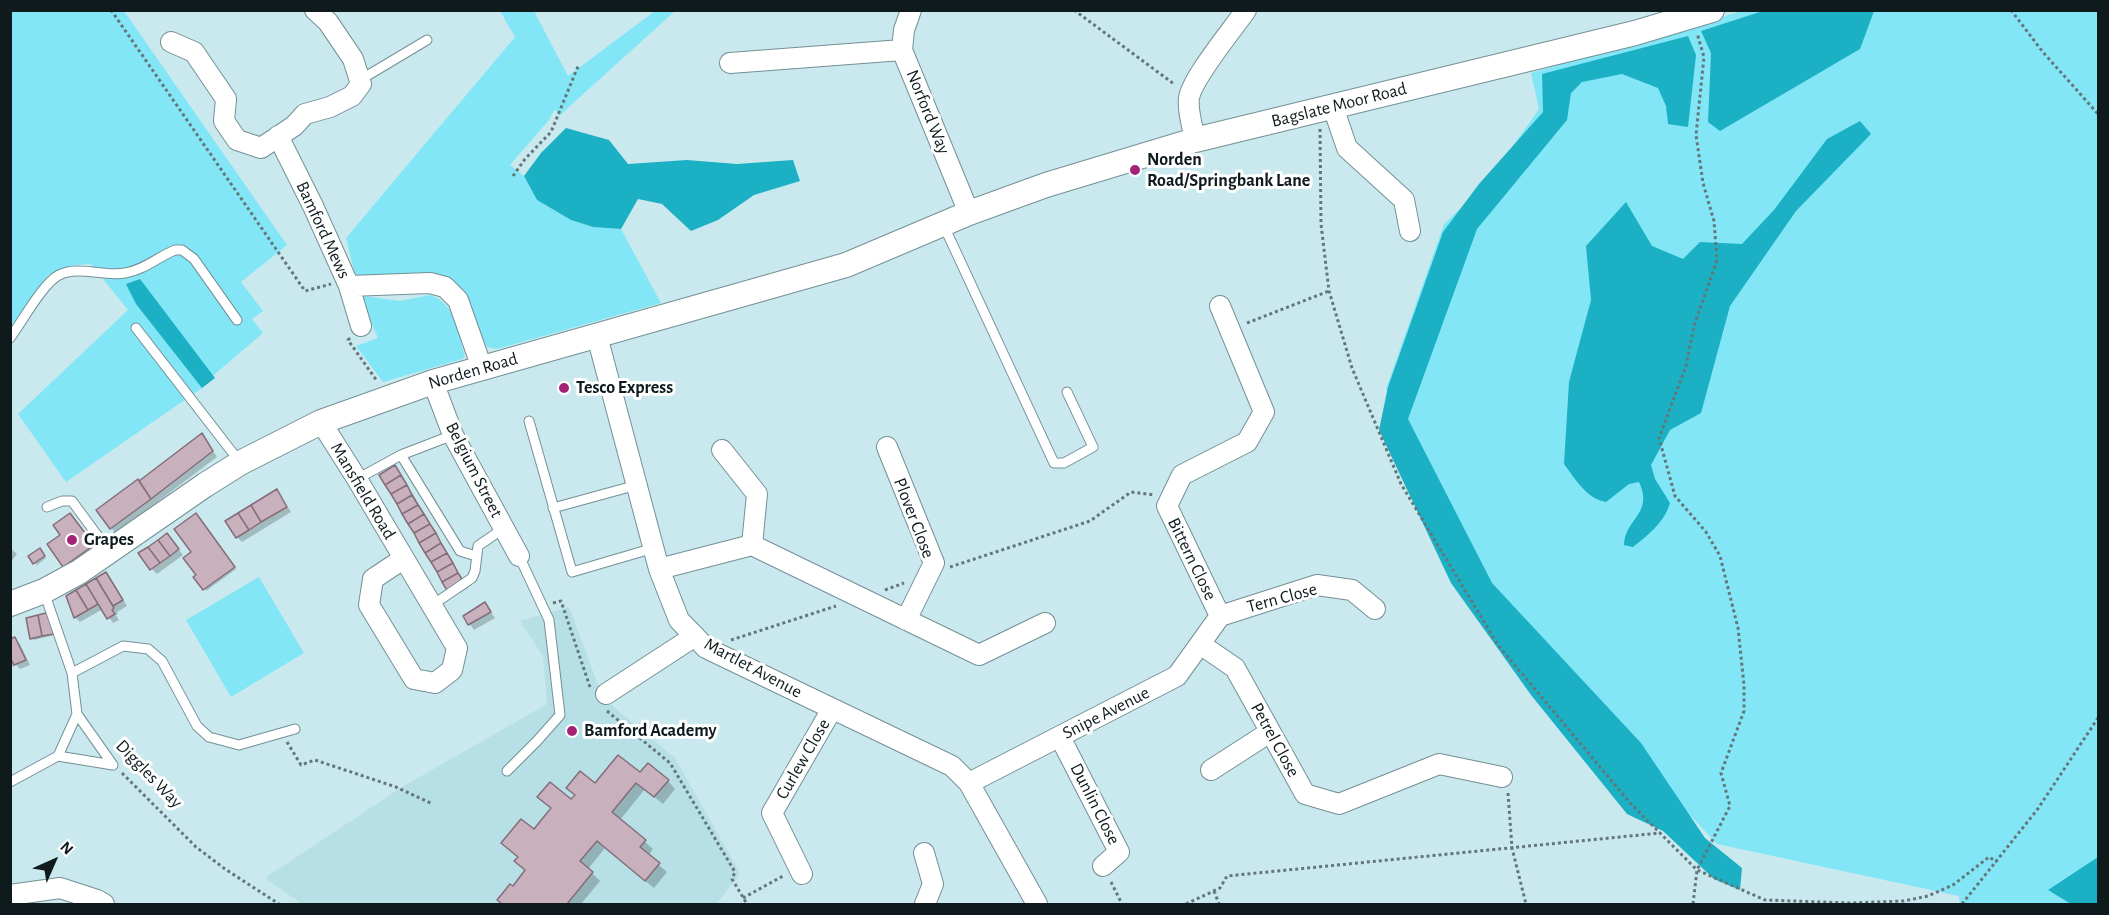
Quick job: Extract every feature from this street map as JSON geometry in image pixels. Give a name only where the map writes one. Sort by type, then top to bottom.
[{"type":"street","points":[[171,42],[194,52],[220,90],[226,99],[224,121],[237,140],[261,148],[294,126],[305,114],[330,107],[352,96],[361,84],[353,59],[328,22],[315,10]]},
{"type":"street","name":"Norford Way","points":[[911,10],[904,30],[902,50],[969,213]]},
{"type":"street","points":[[1196,140],[1189,95],[1246,10]]},
{"type":"street","name":"Bagslate Moor Road","points":[[969,213],[1046,185],[1196,140],[1635,33],[1702,13]]},
{"type":"street","points":[[730,63],[902,50]]},
{"type":"street","points":[[1326,108],[1347,148],[1404,200],[1410,231]]},
{"type":"street","name":"Bamford Mews","points":[[278,136],[348,282],[430,283],[445,287],[458,300],[482,368]]},
{"type":"street","name":"Norden Road","points":[[13,597],[44,591],[79,572],[240,463],[321,422],[433,382],[846,265],[969,213]]},
{"type":"street","points":[[348,282],[361,326]]},
{"type":"street","name":"Bittern Close","points":[[1220,306],[1264,412],[1247,442],[1182,475],[1167,506],[1220,616]]},
{"type":"street","name":"Martlet Avenue","points":[[597,336],[659,569],[679,620],[706,648],[952,766],[969,783],[1037,904]]},
{"type":"street","name":"Belgium Street","points":[[433,382],[453,435],[519,556]]},
{"type":"street","name":"Mansfield Road","points":[[321,422],[457,648],[452,670],[435,683],[414,679],[369,605],[373,579],[403,559]]},
{"type":"street","name":"Plover Close","points":[[887,447],[934,563],[906,620]]},
{"type":"street","points":[[722,450],[756,494],[752,546]]},
{"type":"street","points":[[659,569],[752,546],[979,655],[1045,623]]},
{"type":"street","name":"Tern Close","points":[[1220,616],[1317,585],[1352,590],[1375,609]]},
{"type":"street","name":"Snipe Avenue","points":[[969,783],[1177,676],[1220,616]]},
{"type":"street","points":[[600,697],[695,636]]},
{"type":"street","name":"Petrel Close","points":[[1200,644],[1235,668],[1305,794],[1339,804],[1439,764],[1502,777]]},
{"type":"street","name":"Curlew Close","points":[[801,870],[772,813],[832,709]]},
{"type":"street","points":[[1211,770],[1270,732]]},
{"type":"street","name":"Dunlin Close","points":[[1060,737],[1119,852],[1103,866]]},
{"type":"street","points":[[924,853],[933,884],[925,904]]},
{"type":"street","points":[[10,896],[60,888],[104,904]]},
{"type":"lane","points":[[360,80],[427,40]]},
{"type":"lane","points":[[943,224],[1054,463],[1064,464],[1093,447],[1067,392]]},
{"type":"lane","points":[[10,338],[48,284],[61,274],[71,272],[124,273],[138,270],[176,250],[182,250],[194,259],[237,320]]},
{"type":"lane","points":[[136,328],[240,463]]},
{"type":"lane","points":[[530,421],[572,572],[654,548]]},
{"type":"lane","points":[[357,479],[401,455],[453,435]]},
{"type":"lane","points":[[401,455],[460,551],[476,556]]},
{"type":"lane","points":[[554,507],[637,485]]},
{"type":"lane","points":[[47,507],[62,501],[72,501],[109,551]]},
{"type":"lane","points":[[431,606],[472,578],[478,546],[504,528]]},
{"type":"lane","points":[[507,771],[560,715],[549,620],[519,556]]},
{"type":"lane","name":"Diggles Way","points":[[44,591],[72,672],[77,714],[113,765]]},
{"type":"lane","points":[[72,672],[123,646],[148,649],[162,661],[197,726],[209,737],[239,745],[295,729]]},
{"type":"lane","points":[[10,782],[58,756],[77,714]]},
{"type":"lane","points":[[58,756],[113,765]]},
{"type":"path","points":[[111,10],[305,291],[348,282]]},
{"type":"path","points":[[1074,10],[1189,95]]},
{"type":"path","points":[[2011,10],[2042,51],[2098,114]]},
{"type":"path","points":[[1693,904],[1697,870],[1730,806],[1721,773],[1744,711],[1744,685],[1738,628],[1720,556],[1706,532],[1675,496],[1659,438],[1686,366],[1694,326],[1717,260],[1714,221],[1703,183],[1696,135],[1704,57],[1702,13]]},
{"type":"path","points":[[513,176],[525,159],[551,132],[579,64]]},
{"type":"path","points":[[1326,108],[1321,224],[1329,291],[1352,368],[1401,484],[1498,645],[1631,804],[1697,870],[1765,900],[1850,903],[1904,901],[1928,896],[1953,885],[1989,857],[1997,862]]},
{"type":"path","points":[[1230,330],[1329,291]]},
{"type":"path","points":[[361,326],[348,340],[376,381],[385,399]]},
{"type":"path","points":[[542,605],[561,602],[600,697],[670,763],[735,872],[732,879],[747,904]]},
{"type":"path","points":[[1962,904],[2037,810],[2098,717]]},
{"type":"path","points":[[282,733],[301,765],[315,760],[396,787],[433,804]]},
{"type":"path","name":"Diggles Way","points":[[113,765],[196,847],[279,904]]},
{"type":"path","points":[[1502,777],[1507,788],[1512,848],[1526,904]]},
{"type":"path","points":[[1186,904],[1220,888],[1227,876],[1660,833]]},
{"type":"path","points":[[1103,866],[1122,904]]},
{"type":"path","points":[[743,898],[801,870]]},
{"type":"path","points":[[1214,891],[1219,904]]},
{"type":"shaded area","points":[[1766,10],[1874,11],[1860,49],[1720,131],[1708,122],[1711,53],[1701,31]]},
{"type":"shaded area","points":[[11,11],[124,11],[287,245],[241,282],[263,311],[252,319],[263,333],[201,386],[202,388],[66,482],[18,414],[128,310],[91,264],[75,265],[48,275],[11,326]]},
{"type":"shaded area","points":[[500,11],[534,11],[568,76],[655,11],[675,11],[559,116],[555,109],[549,120],[510,165],[524,176],[537,200],[571,220],[593,227],[621,229],[661,303],[497,349],[483,346],[463,296],[355,274],[346,238],[515,37]]},
{"type":"shaded area","points":[[1742,11],[2098,11],[2098,904],[1960,904],[1959,896],[1717,844],[1487,597],[1386,389],[1444,224],[1487,183],[1539,109],[1531,73]]},
{"type":"shaded area","points":[[1688,36],[1696,55],[1688,127],[1668,124],[1666,106],[1658,88],[1622,74],[1582,82],[1571,93],[1567,120],[1477,229],[1408,419],[1492,583],[1641,743],[1705,838],[1742,868],[1740,890],[1714,879],[1663,831],[1627,814],[1531,695],[1451,583],[1379,430],[1388,387],[1443,232],[1479,184],[1543,112],[1542,74]]},
{"type":"shaded area","points":[[1860,121],[1871,134],[1796,211],[1730,306],[1701,413],[1670,430],[1651,465],[1655,479],[1670,503],[1664,517],[1633,547],[1624,545],[1629,528],[1643,502],[1639,482],[1629,484],[1606,502],[1587,492],[1564,464],[1569,382],[1591,300],[1586,246],[1626,202],[1652,246],[1683,259],[1700,242],[1742,244],[1774,210],[1827,139]]},
{"type":"shaded area","points":[[566,128],[609,140],[628,164],[687,160],[737,164],[793,160],[800,181],[754,195],[718,220],[691,231],[662,204],[638,199],[621,229],[593,227],[571,220],[537,200],[524,176],[541,153]]},
{"type":"shaded area","points":[[140,279],[215,378],[202,388],[136,304],[126,284]]},
{"type":"shaded area","points":[[430,295],[439,299],[451,312],[465,356],[462,359],[383,382],[356,346],[378,338],[366,311],[363,296],[400,301]]},
{"type":"shaded area","points":[[259,577],[304,653],[231,697],[186,620]]},
{"type":"shaded area","name":"Bamford Academy","points":[[569,607],[603,698],[675,758],[739,871],[738,877],[716,904],[302,904],[265,878],[402,787],[547,704],[543,656],[520,621]]},
{"type":"shaded area","points":[[2098,857],[2098,904],[2071,904],[2048,890]]},
{"type":"building","points":[[202,433],[213,451],[151,499],[139,481]]},
{"type":"building","points":[[395,465],[401,475],[385,485],[379,475]]},
{"type":"building","points":[[401,475],[407,485],[391,494],[385,485]]},
{"type":"building","points":[[138,479],[151,499],[110,529],[96,510]]},
{"type":"building","points":[[407,485],[412,495],[397,504],[391,494]]},
{"type":"building","points":[[277,489],[287,507],[261,522],[251,505]]},
{"type":"building","points":[[412,495],[418,505],[402,514],[397,504]]},
{"type":"building","points":[[251,505],[261,522],[249,530],[238,513]]},
{"type":"building","points":[[418,505],[424,514],[408,524],[402,514]]},
{"type":"building","name":"Grapes","points":[[70,513],[94,545],[63,567],[47,544],[60,535],[53,525]]},
{"type":"building","points":[[196,513],[235,567],[203,590],[193,577],[196,575],[183,558],[191,552],[174,529]]},
{"type":"building","points":[[238,513],[249,530],[236,538],[225,521]]},
{"type":"building","points":[[424,514],[430,524],[414,533],[408,524]]},
{"type":"building","points":[[430,524],[436,533],[419,543],[414,533]]},
{"type":"building","points":[[167,533],[179,549],[170,556],[158,540]]},
{"type":"building","points":[[436,533],[441,543],[425,553],[419,543]]},
{"type":"building","points":[[158,540],[170,556],[160,563],[148,547]]},
{"type":"building","points":[[441,543],[447,553],[431,562],[425,553]]},
{"type":"building","points":[[148,547],[160,563],[150,570],[138,553]]},
{"type":"building","points":[[40,548],[45,556],[33,564],[28,556]]},
{"type":"building","points":[[447,553],[453,563],[437,572],[431,562]]},
{"type":"building","points":[[453,563],[458,573],[442,582],[437,572]]},
{"type":"building","points":[[106,572],[123,600],[113,606],[96,578]]},
{"type":"building","points":[[458,573],[464,582],[448,592],[442,582]]},
{"type":"building","points":[[96,578],[114,608],[112,610],[115,614],[107,619],[86,584]]},
{"type":"building","points":[[86,584],[98,604],[88,610],[76,590]]},
{"type":"building","points":[[76,590],[88,610],[74,618],[66,596]]},
{"type":"building","points":[[485,602],[491,612],[468,625],[463,616]]},
{"type":"building","points":[[50,612],[54,634],[42,636],[38,615]]},
{"type":"building","points":[[38,615],[42,636],[30,639],[26,618]]},
{"type":"building","points":[[15,637],[26,660],[14,665],[10,657],[10,639]]},
{"type":"building","points":[[618,755],[640,772],[648,763],[669,780],[654,797],[636,783],[612,812],[646,840],[640,847],[660,863],[645,881],[597,841],[580,861],[593,872],[567,904],[502,904],[497,900],[510,884],[513,886],[525,870],[514,861],[518,857],[501,843],[521,819],[534,829],[551,808],[537,797],[550,782],[571,799],[575,795],[566,788],[580,771],[595,783]]},
{"type":"place","name":"Norden Road/Springbank Lane","points":[[1135,170]]},
{"type":"place","name":"Tesco Express","points":[[564,388]]},
{"type":"place","name":"Grapes","points":[[72,540]]},
{"type":"place","name":"Bamford Academy","points":[[572,731]]}]
